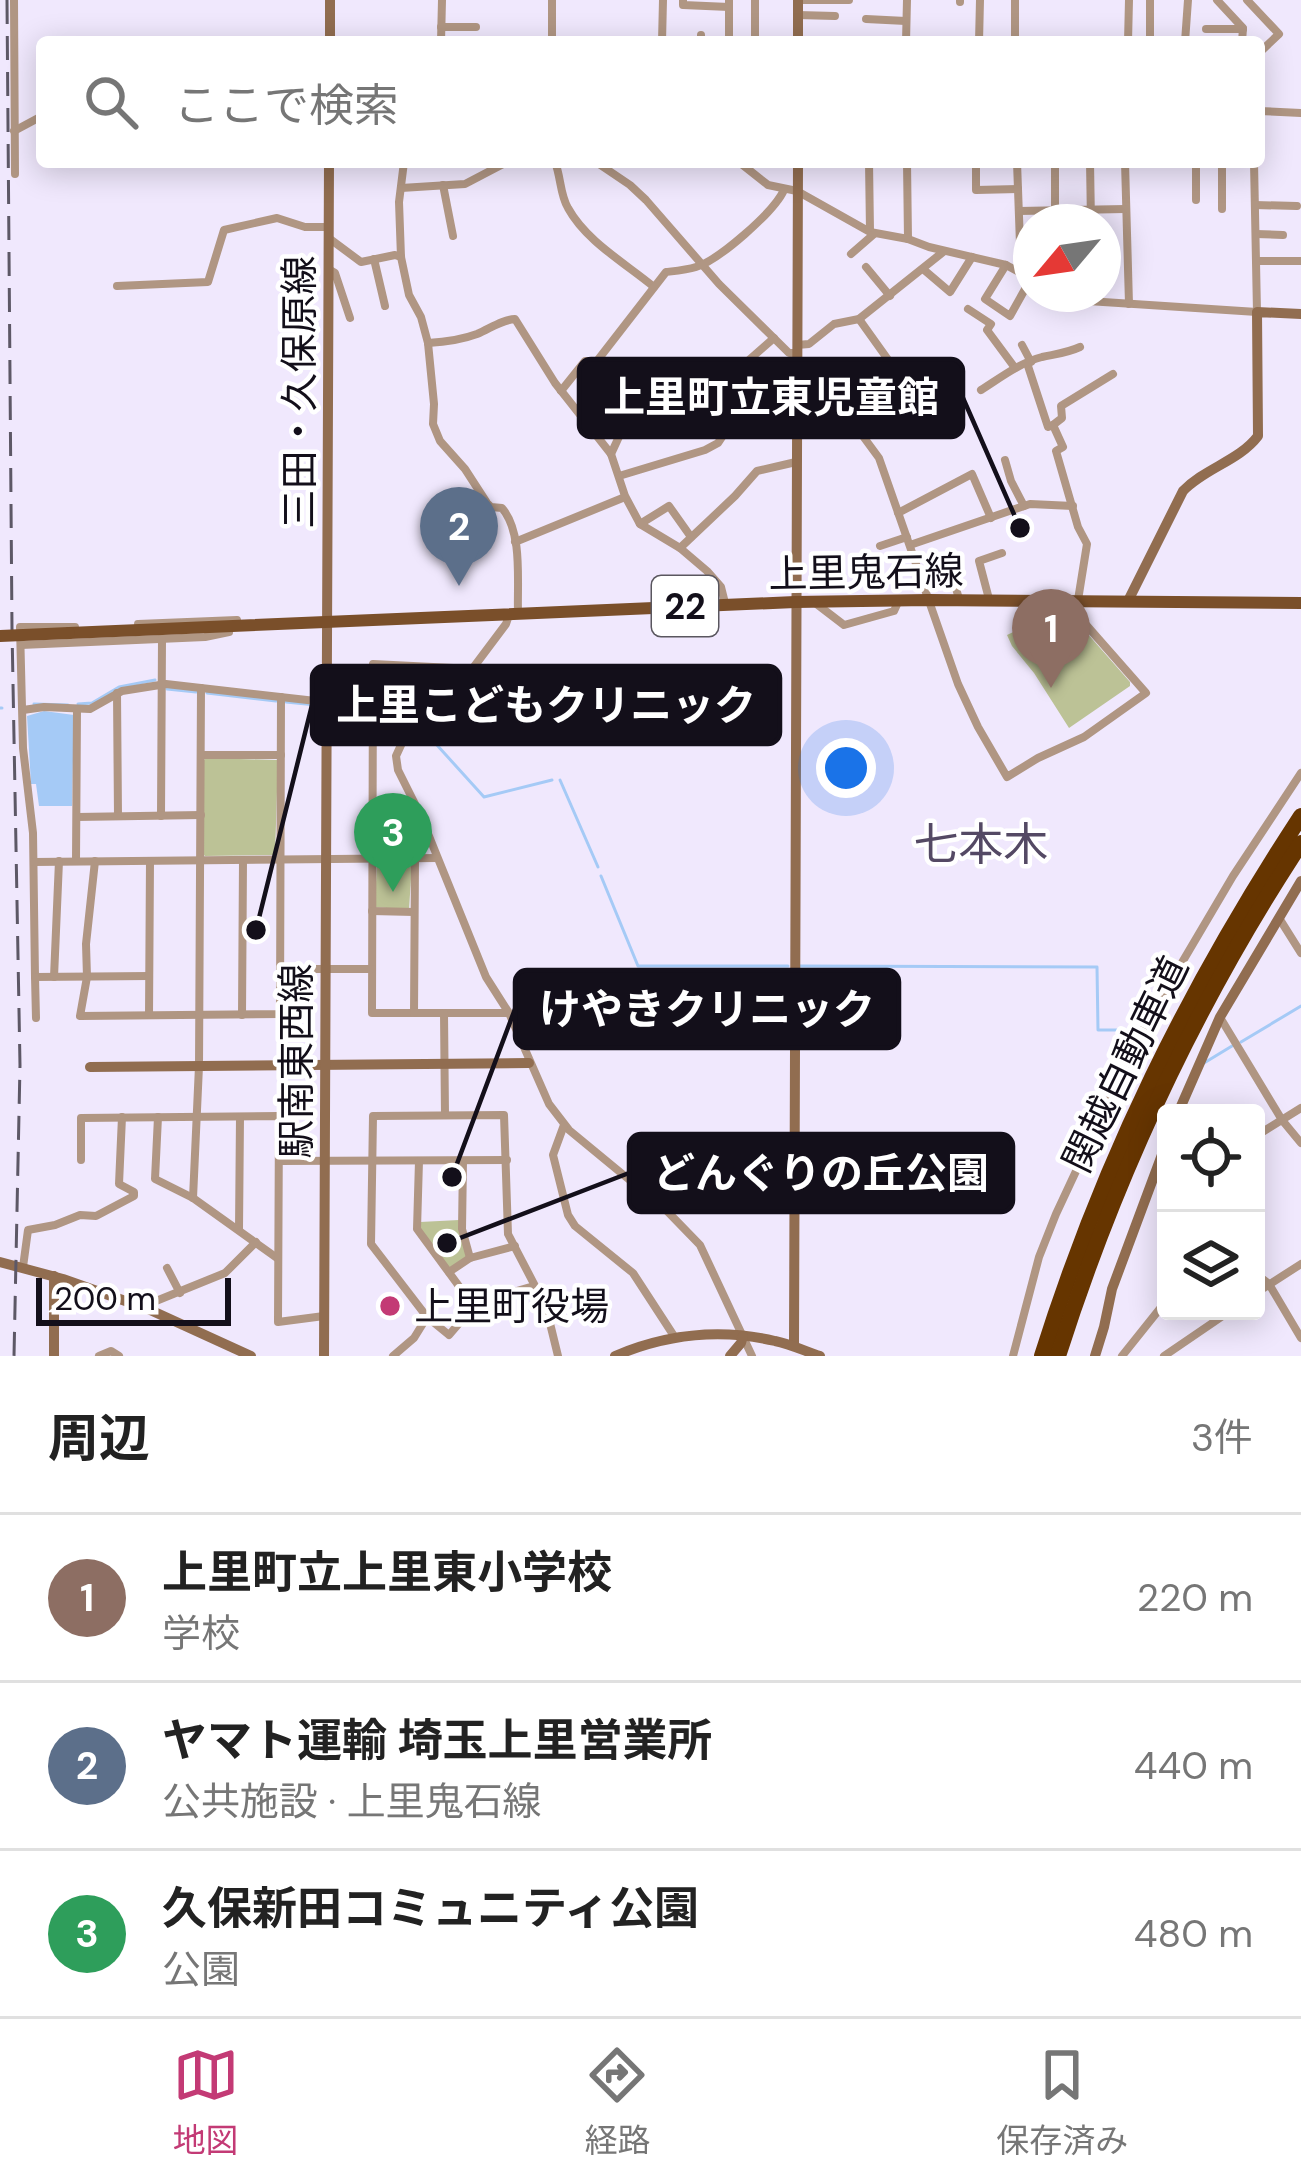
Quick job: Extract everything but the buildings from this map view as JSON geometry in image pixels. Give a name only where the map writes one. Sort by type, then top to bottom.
[{"type":"highway","name":"関越自動車道","points":[[1042,1356],[1133,1112],[1214,956],[1301,816]]},
{"type":"highway","name":"関越自動車道","points":[[1058,1356],[1108,1213],[1162,1088],[1218,979],[1301,843]]},
{"type":"main road","name":"上里鬼石線","points":[[0,636],[795,602],[1301,603]]},
{"type":"street","points":[[14,0],[15,174]]},
{"type":"street","points":[[330,0],[330,36]]},
{"type":"street","points":[[442,0],[442,36]]},
{"type":"street","points":[[552,0],[552,36]]},
{"type":"street","points":[[662,36],[663,0]]},
{"type":"street","points":[[683,0],[683,5],[729,4],[729,36]]},
{"type":"street","points":[[755,0],[755,36]]},
{"type":"street","points":[[798,36],[800,0],[849,0]]},
{"type":"street","points":[[906,36],[907,0]]},
{"type":"street","points":[[979,36],[980,0]]},
{"type":"street","points":[[1015,36],[1016,0]]},
{"type":"street","points":[[1128,36],[1129,0]]},
{"type":"street","points":[[1150,0],[1150,36]]},
{"type":"street","points":[[1185,36],[1188,0]]},
{"type":"street","points":[[1217,0],[1239,21],[1242,36]]},
{"type":"street","points":[[1247,0],[1279,34],[1265,47]]},
{"type":"street","points":[[798,15],[835,16]]},
{"type":"street","points":[[866,19],[906,21]]},
{"type":"street","points":[[441,27],[476,27]]},
{"type":"street","points":[[1206,29],[1243,29]]},
{"type":"street","points":[[1265,111],[1301,113]]},
{"type":"street","points":[[14,131],[36,119]]},
{"type":"street","name":"三田・久保原線","points":[[327,622],[329,168]]},
{"type":"street","points":[[403,168],[401,257],[428,343],[434,430],[489,506],[505,510],[515,542],[514,613],[448,698],[422,713],[406,730],[396,763],[486,977],[509,1013],[541,1090],[564,1125],[666,1210],[700,1245],[752,1356]]},
{"type":"street","points":[[401,188],[465,184],[490,168]]},
{"type":"street","points":[[557,168],[564,203],[580,227],[654,287]]},
{"type":"street","points":[[605,168],[646,200],[701,265],[789,353],[834,324],[860,319],[944,251]]},
{"type":"street","points":[[747,168],[768,185],[791,190],[872,233],[1013,269]]},
{"type":"street","points":[[794,1346],[796,349],[791,190],[796,168]]},
{"type":"street","points":[[851,254],[872,233],[868,168]]},
{"type":"street","points":[[907,168],[908,239]]},
{"type":"street","points":[[976,168],[976,190],[1018,189]]},
{"type":"street","points":[[1017,168],[1019,204]]},
{"type":"street","points":[[1054,168],[1055,204]]},
{"type":"street","points":[[1090,168],[1091,204]]},
{"type":"street","points":[[1125,168],[1129,304]]},
{"type":"street","points":[[1196,168],[1196,200]]},
{"type":"street","points":[[1222,168],[1222,209]]},
{"type":"street","points":[[1127,601],[1183,490],[1240,454],[1258,436],[1254,168]]},
{"type":"street","points":[[442,185],[453,236]]},
{"type":"street","points":[[561,391],[586,361],[597,361],[666,272],[701,265],[761,221],[791,190]]},
{"type":"street","points":[[1255,205],[1298,206]]},
{"type":"street","points":[[1121,209],[1125,209]]},
{"type":"street","points":[[116,286],[208,282],[224,230],[277,218],[330,233],[361,262],[401,257]]},
{"type":"street","points":[[1256,234],[1283,235]]},
{"type":"street","points":[[923,268],[950,292],[972,257]]},
{"type":"street","points":[[374,260],[385,306]]},
{"type":"street","points":[[1256,261],[1301,261]]},
{"type":"street","points":[[1006,265],[985,299],[1010,316],[1013,311]]},
{"type":"street","points":[[866,268],[890,296]]},
{"type":"street","points":[[330,270],[350,318]]},
{"type":"street","points":[[1121,303],[1301,314]]},
{"type":"street","points":[[968,309],[991,324],[987,330],[1015,368]]},
{"type":"street","points":[[860,319],[890,361]]},
{"type":"street","points":[[428,343],[454,341],[515,320],[610,454],[640,524],[680,548],[715,579],[726,605]]},
{"type":"street","points":[[619,476],[718,443],[732,422],[718,410],[739,379],[741,367],[774,338]]},
{"type":"street","points":[[1022,346],[1048,427],[1062,418],[1061,406],[1114,374]]},
{"type":"street","points":[[981,390],[1015,368],[1080,347]]},
{"type":"street","points":[[610,454],[622,428],[655,404],[672,380]]},
{"type":"street","points":[[845,418],[861,388]]},
{"type":"street","points":[[796,399],[817,401],[860,428],[879,458],[970,710],[1007,777],[1084,736],[1146,693],[1072,600],[1087,544],[1056,451],[1063,447],[1053,425]]},
{"type":"street","points":[[1005,460],[1024,506]]},
{"type":"street","points":[[680,548],[757,471],[796,462]]},
{"type":"street","points":[[898,513],[972,474],[991,518]]},
{"type":"street","points":[[515,542],[625,496]]},
{"type":"street","points":[[640,524],[669,506],[691,537]]},
{"type":"street","points":[[880,547],[958,529],[1024,506],[1073,506]]},
{"type":"street","points":[[953,517],[958,529]]},
{"type":"street","points":[[989,600],[979,561],[1002,553]]},
{"type":"street","points":[[948,560],[960,600]]},
{"type":"street","points":[[812,602],[844,626],[893,611],[899,600]]},
{"type":"street","points":[[36,1018],[34,833],[23,748],[20,627],[218,620],[254,625]]},
{"type":"street","name":"駅南東西線","points":[[324,1356],[327,622]]},
{"type":"street","points":[[21,645],[205,637],[254,625]]},
{"type":"street","points":[[161,815],[162,639]]},
{"type":"street","points":[[472,669],[374,664],[372,1013],[509,1013]]},
{"type":"street","points":[[22,710],[90,709],[116,693],[162,684],[422,713]]},
{"type":"street","points":[[194,1198],[201,688]]},
{"type":"street","points":[[116,693],[118,816]]},
{"type":"street","points":[[95,861],[80,1016],[280,1014],[281,697]]},
{"type":"street","points":[[76,861],[77,710]]},
{"type":"street","points":[[201,755],[281,755]]},
{"type":"street","points":[[1012,1356],[1039,1257],[1141,1032],[1233,876],[1301,773]]},
{"type":"street","points":[[77,817],[200,815]]},
{"type":"street","points":[[34,862],[437,858]]},
{"type":"street","points":[[414,1013],[415,859]]},
{"type":"street","points":[[242,1015],[243,860]]},
{"type":"street","points":[[149,1015],[150,861]]},
{"type":"street","points":[[54,977],[59,862]]},
{"type":"street","points":[[1178,1104],[1220,1018],[1301,881]]},
{"type":"street","points":[[372,911],[414,912]]},
{"type":"street","points":[[1278,917],[1301,953]]},
{"type":"street","points":[[280,969],[372,969]]},
{"type":"street","points":[[35,977],[149,976]]},
{"type":"street","points":[[444,1013],[445,1115]]},
{"type":"street","points":[[1220,1018],[1301,1143]]},
{"type":"street","points":[[90,1067],[529,1063]]},
{"type":"street","points":[[1126,1064],[1136,1074]]},
{"type":"street","points":[[1265,1130],[1301,1108]]},
{"type":"street","points":[[534,1286],[490,1298],[448,1335],[427,1317],[371,1244],[373,1116],[504,1115],[508,1234],[546,1307],[559,1356]]},
{"type":"street","points":[[81,1160],[81,1118],[279,1116],[278,1322],[324,1316]]},
{"type":"street","points":[[158,1117],[155,1179],[194,1198],[279,1259]]},
{"type":"street","points":[[239,1230],[240,1117]]},
{"type":"street","points":[[23,1267],[28,1230],[55,1226],[80,1215],[95,1216],[134,1196],[119,1184],[122,1118]]},
{"type":"street","points":[[564,1125],[553,1155],[568,1215],[633,1273],[674,1336]]},
{"type":"street","points":[[279,1161],[507,1160]]},
{"type":"street","points":[[418,1161],[417,1229],[475,1308]]},
{"type":"street","points":[[464,1161],[462,1229],[470,1258]]},
{"type":"street","points":[[1095,1356],[1112,1289],[1157,1168]]},
{"type":"street","points":[[148,1309],[156,1301],[225,1273],[256,1242]]},
{"type":"street","points":[[449,1272],[470,1258],[515,1246]]},
{"type":"street","points":[[0,1262],[148,1309],[251,1356]]},
{"type":"street","points":[[1265,1287],[1301,1264]]},
{"type":"street","points":[[167,1268],[180,1293]]},
{"type":"street","points":[[54,1276],[54,1356]]},
{"type":"street","points":[[1265,1281],[1301,1339]]},
{"type":"street","points":[[1122,1356],[1157,1312]]},
{"type":"street","points":[[394,1356],[414,1338],[427,1317]]},
{"type":"street","points":[[1164,1356],[1217,1320]]},
{"type":"street","points":[[615,1356],[674,1336],[709,1334],[794,1346],[820,1356]]},
{"type":"street","points":[[730,1356],[742,1336]]},
{"type":"street","points":[[100,1356],[114,1351],[119,1356]]},
{"type":"green space","points":[[1057,611],[1072,616],[1130,682],[1069,728],[1007,635]]},
{"type":"green space","points":[[206,758],[278,760],[275,855],[203,854]]},
{"type":"green space","points":[[377,861],[412,863],[409,910],[375,907]]},
{"type":"green space","points":[[459,1220],[467,1257],[452,1268],[420,1222]]},
{"type":"water","points":[[44,711],[74,715],[72,806],[39,806],[36,784],[31,784],[27,716]]},
{"type":"waterway","points":[[78,704],[92,703],[119,687],[155,680]]},
{"type":"waterway","points":[[167,689],[196,692]]},
{"type":"waterway","points":[[207,693],[276,701]]},
{"type":"waterway","points":[[286,702],[316,705]]},
{"type":"waterway","points":[[34,704],[68,705]]},
{"type":"waterway","points":[[338,707],[368,711]]},
{"type":"waterway","points":[[378,712],[410,716]]},
{"type":"waterway","points":[[417,723],[484,797],[552,780]]},
{"type":"waterway","points":[[560,780],[598,867]]},
{"type":"waterway","points":[[601,876],[638,966],[788,966]]},
{"type":"waterway","points":[[798,966],[1097,967],[1098,1030],[1147,1034]]},
{"type":"waterway","points":[[1241,1042],[1301,1006]]},
{"type":"waterway","points":[[1204,1063],[1232,1046]]},
{"type":"railway","points":[[7,0],[20,1065],[14,1356]]},
{"type":"place","name":"上里町立東児童館","points":[[1020,528]]},
{"type":"place","name":"ヤマト運輸 埼玉上里営業所","points":[[459,586]]},
{"type":"place","name":"上里町立上里東小学校","points":[[1051,688]]},
{"type":"place","name":"久保新田コミュニティ公園","points":[[393,892]]},
{"type":"place","name":"上里こどもクリニック","points":[[256,930]]},
{"type":"place","name":"けやきクリニック","points":[[452,1177]]},
{"type":"place","name":"どんぐりの丘公園","points":[[447,1243]]},
{"type":"place","name":"上里町役場","points":[[390,1306]]},
{"type":"district","name":"七本木","points":[[981,844]]}]
